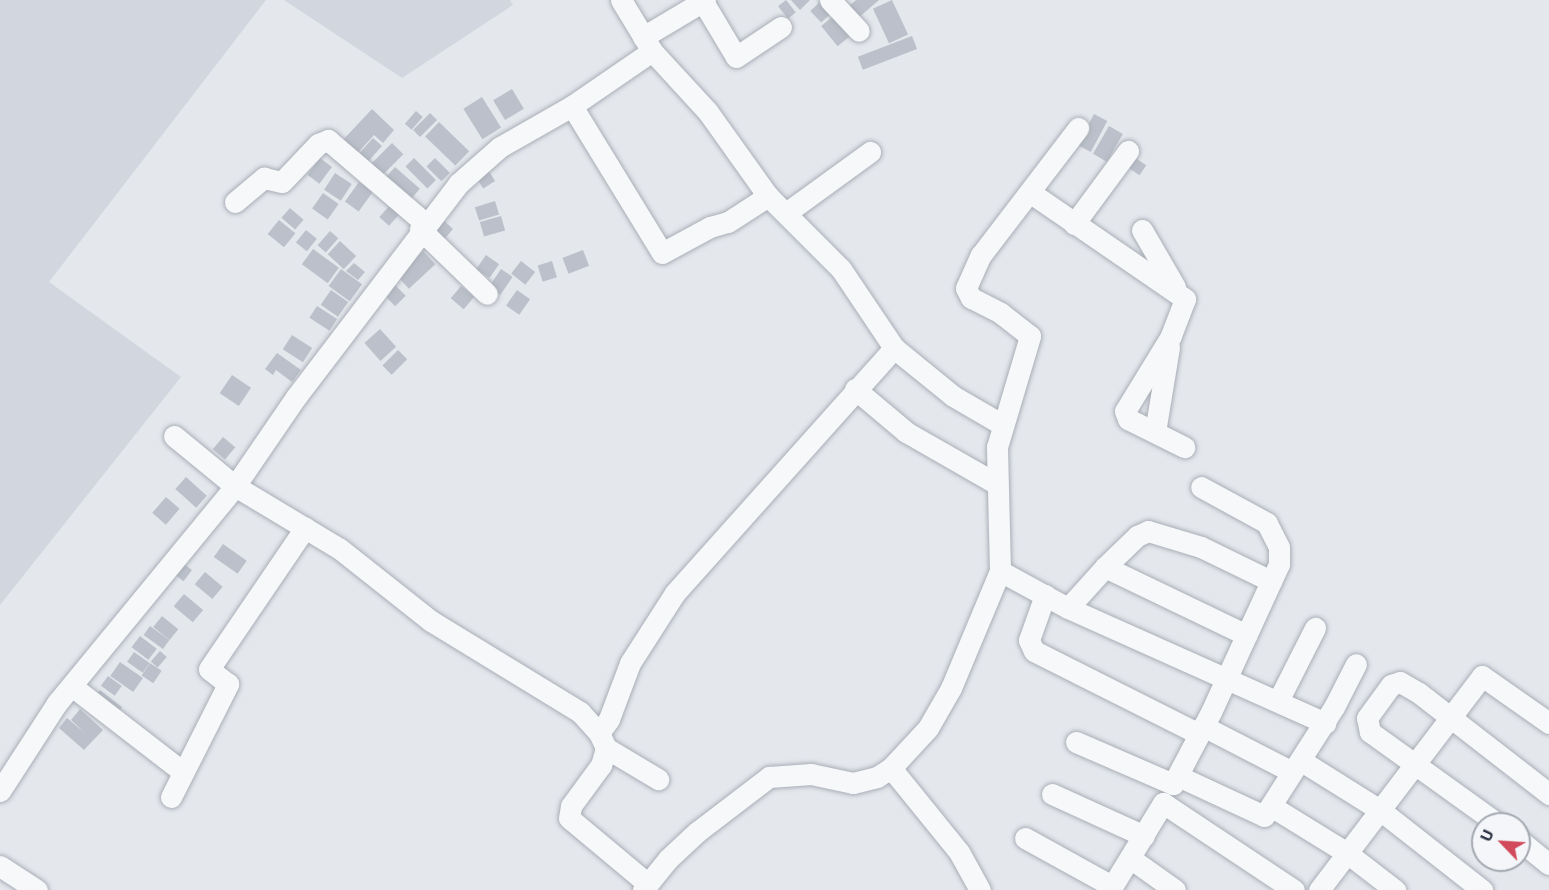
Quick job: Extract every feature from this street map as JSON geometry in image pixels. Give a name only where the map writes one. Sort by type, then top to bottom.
[{"type":"street","points":[[621,0],[647,44],[708,112],[768,196],[841,269],[894,348],[953,396],[1003,425]]},
{"type":"street","points":[[830,0],[859,31]]},
{"type":"street","points":[[0,790],[32,736],[235,486],[422,226],[481,161],[572,106],[703,1],[736,57],[781,27]]},
{"type":"street","points":[[572,106],[660,252],[728,222],[768,196]]},
{"type":"street","points":[[894,348],[675,593],[630,663],[602,741],[601,765],[571,806],[569,818],[645,887],[697,832],[769,777],[811,774],[853,783],[877,777],[891,768],[928,728],[951,688],[1000,571],[995,483],[997,447],[1030,336],[1001,313],[971,298],[966,288],[981,255],[1031,193],[1078,128]]},
{"type":"street","points":[[235,202],[264,178],[282,182],[318,144],[328,140],[422,226],[487,294]]},
{"type":"street","points":[[1074,224],[1128,151]]},
{"type":"street","points":[[786,213],[870,152]]},
{"type":"street","points":[[1031,193],[1074,224],[1178,291]]},
{"type":"street","points":[[1124,256],[1145,224],[1178,291],[1186,302],[1171,336],[1125,411],[1128,419],[1184,447]]},
{"type":"street","points":[[1155,432],[1171,336]]},
{"type":"street","points":[[855,389],[906,432],[995,483]]},
{"type":"street","points":[[174,436],[235,486],[305,528],[376,576],[431,621],[572,703],[602,741],[658,779]]},
{"type":"street","points":[[1076,742],[1173,784],[1227,678],[1279,564],[1280,547],[1267,523],[1201,487]]},
{"type":"street","points":[[171,797],[228,684],[209,669],[305,528]]},
{"type":"street","points":[[1068,608],[1137,536],[1148,531],[1201,547],[1271,581]]},
{"type":"street","points":[[1105,567],[1246,635]]},
{"type":"street","points":[[1000,571],[1068,608],[1325,723]]},
{"type":"street","points":[[1045,595],[1029,640],[1034,651],[1201,730],[1299,768],[1380,810],[1482,890]]},
{"type":"street","points":[[1278,701],[1315,628]]},
{"type":"street","points":[[1178,776],[1264,816],[1299,768],[1356,664]]},
{"type":"street","points":[[1319,890],[1482,676],[1549,723]]},
{"type":"street","points":[[1482,812],[1370,732],[1366,718],[1391,685],[1400,682],[1549,794]]},
{"type":"street","points":[[73,687],[183,772]]},
{"type":"street","points":[[891,768],[959,852],[980,890]]},
{"type":"street","points":[[1052,794],[1144,836]]},
{"type":"street","points":[[1025,838],[1111,888],[1163,803],[1294,890]]},
{"type":"street","points":[[1279,811],[1347,853],[1395,890]]},
{"type":"street","points":[[1531,850],[1549,864]]},
{"type":"street","points":[[1130,858],[1175,890]]},
{"type":"street","points":[[0,866],[37,890]]},
{"type":"shaded area","points":[[0,0],[266,0],[49,282],[181,377],[0,605]]},
{"type":"shaded area","points":[[284,0],[510,0],[513,5],[402,78]]},
{"type":"building","points":[[786,0],[796,13],[788,19],[778,6]]},
{"type":"building","points":[[791,0],[810,0],[800,10]]},
{"type":"building","points":[[822,0],[833,12],[821,23],[810,11]]},
{"type":"building","points":[[856,0],[879,0],[858,18],[848,7]]},
{"type":"building","points":[[892,0],[908,34],[889,43],[873,9]]},
{"type":"building","points":[[836,14],[852,34],[838,46],[821,26]]},
{"type":"building","points":[[912,36],[917,49],[863,70],[858,57]]},
{"type":"building","points":[[512,89],[524,109],[505,120],[493,100]]},
{"type":"building","points":[[482,97],[501,128],[482,139],[463,109]]},
{"type":"building","points":[[372,109],[394,130],[383,143],[374,135],[355,156],[341,142]]},
{"type":"building","points":[[416,111],[423,117],[412,130],[405,124]]},
{"type":"building","points":[[430,113],[437,120],[420,137],[413,130]]},
{"type":"building","points":[[1094,114],[1107,121],[1091,152],[1078,145]]},
{"type":"building","points":[[439,122],[469,151],[455,166],[425,136]]},
{"type":"building","points":[[1109,126],[1123,134],[1107,162],[1093,154]]},
{"type":"building","points":[[373,138],[382,146],[369,161],[360,153]]},
{"type":"building","points":[[392,143],[403,154],[382,176],[371,164]]},
{"type":"building","points":[[1128,153],[1146,165],[1140,175],[1121,163]]},
{"type":"building","points":[[320,158],[332,167],[319,184],[307,175]]},
{"type":"building","points":[[414,158],[436,180],[427,188],[406,166]]},
{"type":"building","points":[[435,158],[450,173],[441,181],[427,166]]},
{"type":"building","points":[[485,165],[495,181],[483,189],[473,172]]},
{"type":"building","points":[[395,167],[420,189],[411,198],[386,177]]},
{"type":"building","points":[[335,173],[352,184],[341,201],[324,190]]},
{"type":"building","points":[[359,182],[373,192],[359,211],[345,201]]},
{"type":"building","points":[[323,193],[339,204],[328,219],[312,209]]},
{"type":"building","points":[[495,201],[499,214],[479,221],[475,207]]},
{"type":"building","points":[[392,203],[402,212],[389,226],[379,217]]},
{"type":"building","points":[[290,208],[304,220],[295,230],[281,218]]},
{"type":"building","points":[[501,216],[505,230],[484,236],[480,222]]},
{"type":"building","points":[[440,217],[453,229],[442,242],[433,233]]},
{"type":"building","points":[[279,220],[295,233],[284,247],[268,234]]},
{"type":"building","points":[[306,230],[317,239],[307,251],[296,242]]},
{"type":"building","points":[[330,231],[338,238],[326,253],[318,245]]},
{"type":"building","points":[[340,241],[356,256],[344,269],[328,254]]},
{"type":"building","points":[[313,249],[339,268],[328,283],[302,264]]},
{"type":"building","points":[[583,250],[589,266],[569,274],[562,258]]},
{"type":"building","points":[[423,251],[435,264],[409,289],[397,276]]},
{"type":"building","points":[[486,255],[499,264],[489,278],[476,269]]},
{"type":"building","points":[[521,261],[535,272],[525,285],[511,274]]},
{"type":"building","points":[[552,261],[557,277],[543,282],[538,265]]},
{"type":"building","points":[[354,263],[365,272],[358,280],[346,271]]},
{"type":"building","points":[[341,269],[362,284],[350,301],[329,286]]},
{"type":"building","points":[[501,269],[513,277],[500,295],[489,287]]},
{"type":"building","points":[[393,283],[406,296],[395,306],[382,294]]},
{"type":"building","points":[[461,286],[474,297],[464,309],[451,298]]},
{"type":"building","points":[[331,290],[348,302],[338,317],[321,305]]},
{"type":"building","points":[[517,290],[530,299],[519,315],[506,306]]},
{"type":"building","points":[[317,306],[337,319],[330,331],[309,318]]},
{"type":"building","points":[[380,329],[396,347],[380,361],[364,343]]},
{"type":"building","points":[[292,335],[312,348],[303,362],[283,349]]},
{"type":"building","points":[[398,350],[407,359],[392,375],[382,366]]},
{"type":"building","points":[[277,353],[301,370],[292,382],[276,370],[273,375],[265,369]]},
{"type":"building","points":[[232,375],[251,388],[239,406],[220,393]]},
{"type":"building","points":[[223,437],[235,447],[225,460],[213,449]]},
{"type":"building","points":[[186,477],[207,496],[196,508],[175,489]]},
{"type":"building","points":[[166,497],[180,509],[166,525],[152,513]]},
{"type":"building","points":[[223,544],[247,561],[238,574],[214,557]]},
{"type":"building","points":[[184,564],[192,570],[184,581],[176,575]]},
{"type":"building","points":[[205,572],[223,587],[212,599],[195,584]]},
{"type":"building","points":[[184,594],[203,610],[193,622],[174,606]]},
{"type":"building","points":[[162,616],[178,629],[170,640],[153,627]]},
{"type":"building","points":[[150,626],[169,640],[163,649],[144,635]]},
{"type":"building","points":[[140,636],[157,649],[148,660],[132,647]]},
{"type":"building","points":[[160,651],[167,657],[158,667],[151,662]]},
{"type":"building","points":[[134,652],[150,663],[143,673],[127,662]]},
{"type":"building","points":[[120,662],[143,678],[133,692],[110,676]]},
{"type":"building","points":[[150,663],[162,671],[153,683],[142,675]]},
{"type":"building","points":[[108,676],[122,686],[115,696],[101,686]]},
{"type":"building","points":[[100,690],[122,707],[114,717],[92,700]]},
{"type":"building","points":[[80,709],[103,730],[84,750],[59,728],[67,718],[86,734],[71,720]]}]
